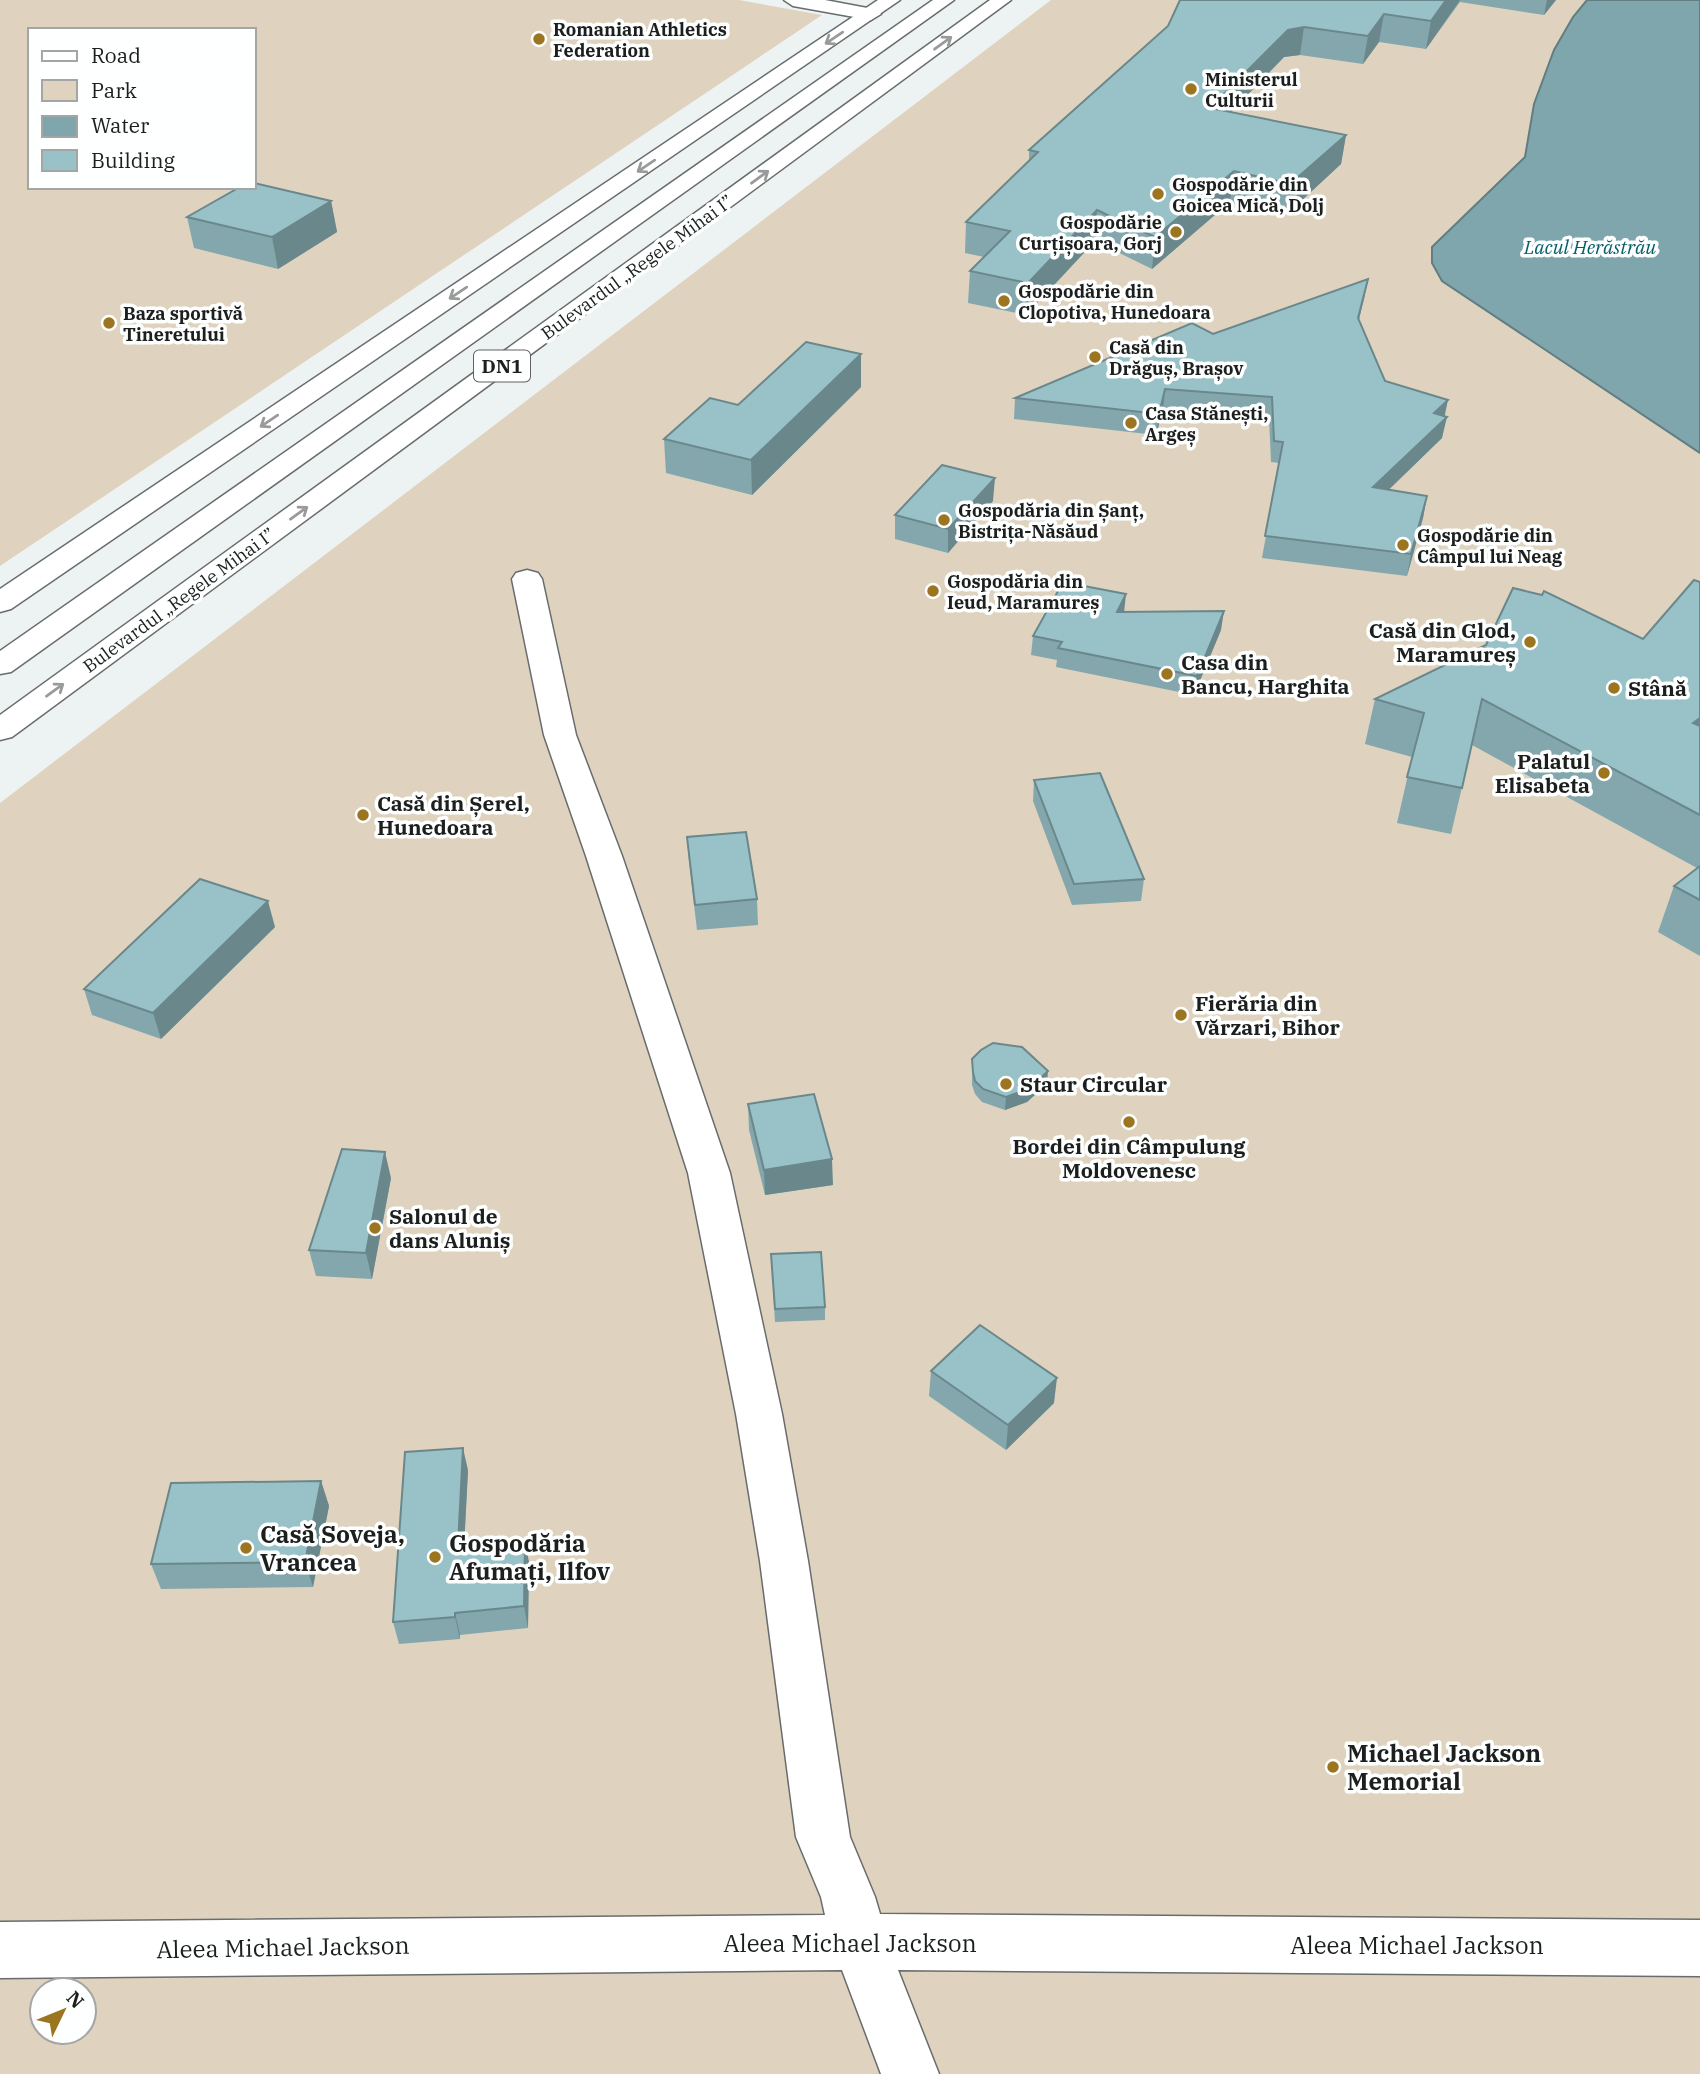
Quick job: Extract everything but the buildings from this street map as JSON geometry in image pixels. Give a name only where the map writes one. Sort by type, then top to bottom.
[{"type":"main road","points":[[793,0],[881,7]]},
{"type":"main road","name":"Bulevardul „Regele Mihai I”","points":[[0,664],[945,0]]},
{"type":"main road","name":"Bulevardul „Regele Mihai I”","points":[[0,730],[1002,0]]},
{"type":"main road","points":[[0,603],[881,7]]},
{"type":"main road","points":[[527,579],[560,735],[604,856],[709,1174],[759,1414],[784,1561],[823,1837],[848,1897],[859,1942],[910,2074]]},
{"type":"main road","name":"Aleea Michael Jackson","points":[[0,1950],[859,1942],[1700,1948]]},
{"type":"green space","name":"Baza sportivă Tineretului","points":[[0,0],[739,0],[822,15],[0,566]]},
{"type":"green space","points":[[1051,0],[1587,0],[1573,17],[1534,104],[1525,157],[1432,247],[1432,263],[1442,281],[1700,453],[1700,2074],[0,2074],[0,803]]},
{"type":"water","name":"Lacul Herăstrău","points":[[1587,0],[1700,0],[1700,453],[1442,281],[1432,263],[1432,247],[1525,157],[1534,104],[1554,50],[1573,17]]},
{"type":"place","name":"Romanian Athletics Federation","points":[[539,39]]},
{"type":"place","name":"Ministerul Culturii","points":[[1191,89]]},
{"type":"place","name":"Gospodărie din Goicea Mică, Dolj","points":[[1158,194]]},
{"type":"place","name":"Gospodărie Curțișoara, Gorj","points":[[1176,232]]},
{"type":"place","name":"Gospodărie din Clopotiva, Hunedoara","points":[[1004,301]]},
{"type":"place","name":"Baza sportivă Tineretului","points":[[109,323]]},
{"type":"place","name":"Casă din Drăguș, Brașov","points":[[1095,357]]},
{"type":"place","name":"Casa Stănești, Argeș","points":[[1131,423]]},
{"type":"place","name":"Gospodăria din Șanț, Bistrița-Năsăud","points":[[944,520]]},
{"type":"place","name":"Gospodărie din Câmpul lui Neag","points":[[1403,545]]},
{"type":"place","name":"Gospodăria din Ieud, Maramureș","points":[[933,591]]},
{"type":"place","name":"Casă din Glod, Maramureș","points":[[1530,642]]},
{"type":"place","name":"Casa din Bancu, Harghita","points":[[1167,674]]},
{"type":"place","name":"Stână","points":[[1614,688]]},
{"type":"place","name":"Palatul Elisabeta","points":[[1604,773]]},
{"type":"place","name":"Casă din Șerel, Hunedoara","points":[[363,815]]},
{"type":"place","name":"Fierăria din Vărzari, Bihor","points":[[1181,1015]]},
{"type":"place","name":"Staur Circular","points":[[1006,1084]]},
{"type":"place","name":"Bordei din Câmpulung Moldovenesc","points":[[1129,1122]]},
{"type":"place","name":"Salonul de dans Aluniș","points":[[375,1228]]},
{"type":"place","name":"Casă Soveja, Vrancea","points":[[246,1548]]},
{"type":"place","name":"Gospodăria Afumați, Ilfov","points":[[435,1557]]},
{"type":"place","name":"Michael Jackson Memorial","points":[[1333,1767]]}]
